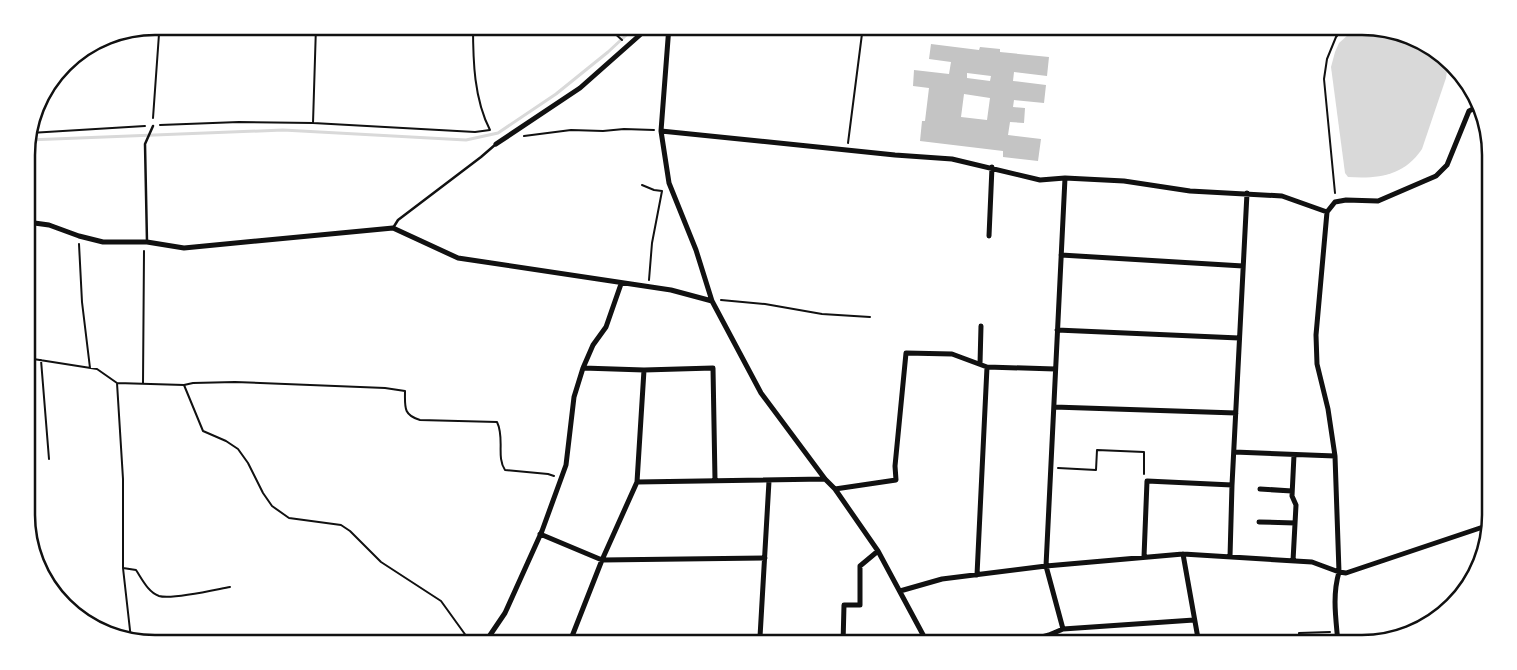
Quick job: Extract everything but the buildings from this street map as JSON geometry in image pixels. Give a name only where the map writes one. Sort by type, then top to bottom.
[{"type":"street","points":[[496,144],[580,88],[640,35]]},
{"type":"street","points":[[668,35],[661,131],[669,183],[696,250],[712,301],[761,393],[824,479],[835,489],[878,552],[923,635]]},
{"type":"street","points":[[1337,635],[1334,602],[1335,586],[1339,572],[1335,456],[1328,408],[1317,364],[1316,335],[1327,212],[1335,202],[1346,200],[1378,201],[1436,176],[1446,165],[1469,110],[1473,109]]},
{"type":"street","points":[[661,131],[952,159],[992,167],[1040,180],[1065,178],[1124,181],[1190,191],[1282,196],[1327,212]]},
{"type":"street","points":[[990,236],[992,167]]},
{"type":"street","points":[[1063,629],[1046,566],[1065,178]]},
{"type":"street","points":[[1230,558],[1247,193]]},
{"type":"street","points":[[35,223],[49,224],[79,236],[103,242],[146,242],[184,248],[393,228],[458,258],[671,290],[712,301]]},
{"type":"street","points":[[1061,256],[1243,266]]},
{"type":"street","points":[[490,635],[505,613],[540,534],[561,479],[566,465],[574,396],[583,368],[593,346],[606,327],[621,284]]},
{"type":"street","points":[[980,364],[981,326]]},
{"type":"street","points":[[1057,330],[1239,338]]},
{"type":"street","points":[[835,489],[896,480],[895,466],[906,353],[952,354],[987,367],[1056,369]]},
{"type":"street","points":[[977,575],[987,367]]},
{"type":"street","points":[[583,368],[644,370],[713,368],[715,480]]},
{"type":"street","points":[[572,635],[602,560],[637,482],[644,370]]},
{"type":"street","points":[[1054,407],[1236,413]]},
{"type":"street","points":[[1234,452],[1335,456]]},
{"type":"street","points":[[1293,561],[1296,506],[1292,496],[1294,455]]},
{"type":"street","points":[[637,482],[824,479]]},
{"type":"street","points":[[760,635],[766,558],[768,481]]},
{"type":"street","points":[[1144,557],[1147,481],[1232,485]]},
{"type":"street","points":[[1260,489],[1292,491]]},
{"type":"street","points":[[1259,522],[1295,523]]},
{"type":"street","points":[[900,591],[942,579],[1046,566],[1183,554],[1312,562],[1346,573],[1481,528]]},
{"type":"street","points":[[540,534],[602,560],[766,558]]},
{"type":"street","points":[[843,635],[844,605],[860,605],[860,566],[878,552]]},
{"type":"street","points":[[1183,554],[1197,635]]},
{"type":"street","points":[[1045,635],[1063,629],[1194,620]]},
{"type":"lane","points":[[146,242],[146,144],[153,126]]},
{"type":"lane","points":[[393,228],[398,220],[496,144]]},
{"type":"path","points":[[153,126],[159,35]]},
{"type":"path","points":[[313,123],[316,35]]},
{"type":"path","points":[[37,133],[239,122],[313,123],[475,132],[490,130],[484,118],[476,88],[473,35]]},
{"type":"path","points":[[847,150],[862,35]]},
{"type":"path","points":[[1335,202],[1324,79],[1326,59],[1338,35]]},
{"type":"path","points":[[525,136],[571,130],[603,131],[624,129],[661,131]]},
{"type":"path","points":[[642,185],[662,191],[652,243],[649,287]]},
{"type":"path","points":[[79,236],[82,302],[90,368]]},
{"type":"path","points":[[143,384],[146,242]]},
{"type":"path","points":[[712,301],[765,304],[822,314],[870,317]]},
{"type":"path","points":[[35,359],[98,369],[116,383],[184,385],[235,382],[385,388],[405,391],[405,408],[407,414],[413,418],[420,420],[497,422],[501,430],[501,464],[505,470],[548,474],[561,479]]},
{"type":"path","points":[[41,360],[49,459]]},
{"type":"path","points":[[116,383],[122,479],[123,568],[130,633]]},
{"type":"path","points":[[184,385],[203,431],[226,441],[238,449],[272,506],[289,518],[341,525],[350,530],[381,562],[441,601],[466,635]]},
{"type":"path","points":[[1051,468],[1096,470],[1096,450],[1144,452],[1144,477],[1147,481]]},
{"type":"path","points":[[123,568],[136,570],[148,589],[160,596],[175,596],[230,587]]},
{"type":"path","points":[[1299,635],[1299,633],[1337,632]]},
{"type":"shaded area","points":[[1348,35],[1370,35],[1401,41],[1422,51],[1447,70],[1422,149],[1407,165],[1390,174],[1370,177],[1348,177],[1345,173],[1331,67],[1339,43]]},
{"type":"waterway","points":[[36,140],[283,130],[466,140],[498,133],[556,94],[626,35]]}]
